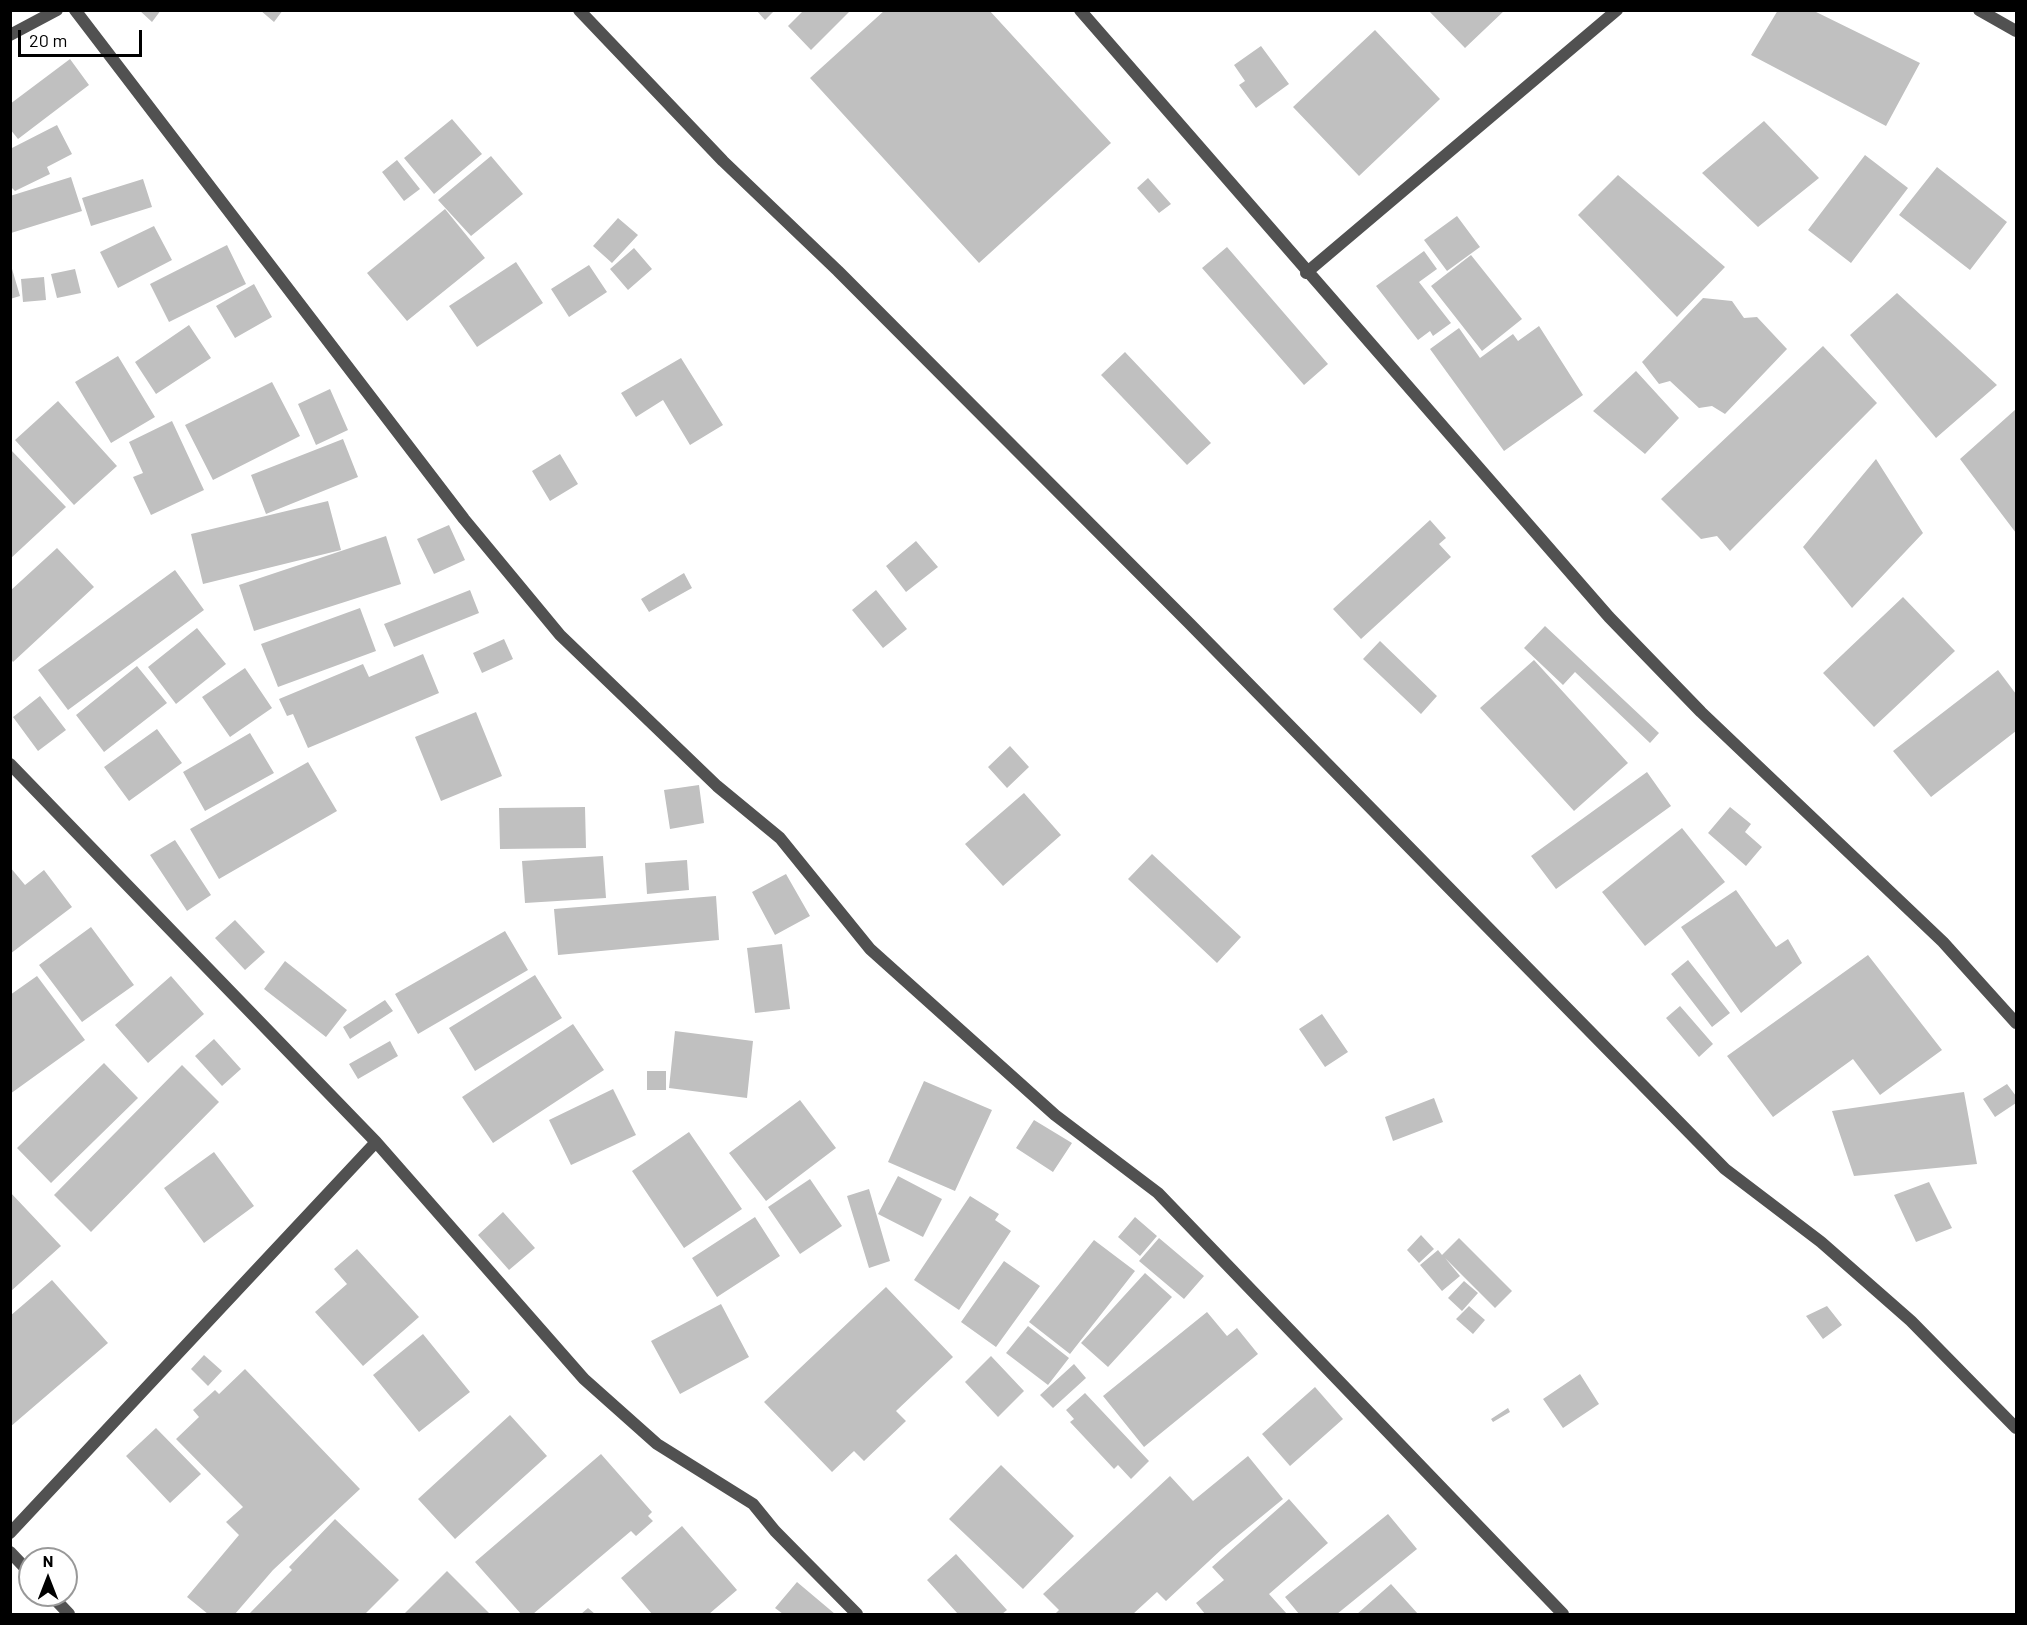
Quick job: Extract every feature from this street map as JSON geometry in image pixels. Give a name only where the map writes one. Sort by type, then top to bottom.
[{"type":"street","points":[[10,35],[57,10]]},
{"type":"street","points":[[75,10],[464,519],[560,635],[717,786],[780,837],[870,949],[1055,1115],[1158,1193],[1563,1614]]},
{"type":"street","points":[[579,10],[723,161],[838,271],[1190,624],[1725,1169],[1821,1242],[1911,1321],[2016,1428]]},
{"type":"street","points":[[1080,10],[1306,273],[1609,617],[1701,712],[1943,942],[2016,1023]]},
{"type":"street","points":[[1306,273],[1617,10]]},
{"type":"street","points":[[1979,10],[2016,31]]},
{"type":"street","points":[[10,764],[376,1142],[584,1379],[657,1444],[753,1504],[775,1531],[857,1614]]},
{"type":"street","points":[[10,1533],[376,1142]]},
{"type":"building","points":[[139,10],[161,10],[152,22]]},
{"type":"building","points":[[260,10],[283,10],[274,22]]},
{"type":"building","points":[[756,10],[775,10],[765,20]]},
{"type":"building","points":[[804,10],[851,10],[811,50],[788,26]]},
{"type":"building","points":[[885,10],[989,10],[1111,143],[979,263],[810,78]]},
{"type":"building","points":[[1428,10],[1505,10],[1465,48]]},
{"type":"building","points":[[1778,10],[1812,10],[1920,63],[1886,126],[1751,55]]},
{"type":"building","points":[[1375,30],[1440,99],[1359,176],[1293,107]]},
{"type":"building","points":[[1261,46],[1289,84],[1256,108],[1239,85],[1245,81],[1234,65]]},
{"type":"building","points":[[70,59],[89,85],[18,139],[10,129],[10,104]]},
{"type":"building","points":[[452,119],[482,154],[434,194],[404,158]]},
{"type":"building","points":[[1764,121],[1819,178],[1758,227],[1702,173]]},
{"type":"building","points":[[57,125],[72,154],[47,167],[50,174],[15,191],[10,186],[10,149]]},
{"type":"building","points":[[1865,155],[1908,188],[1851,263],[1808,230]]},
{"type":"building","points":[[491,156],[523,194],[471,236],[438,200]]},
{"type":"building","points":[[397,160],[420,189],[404,201],[382,172]]},
{"type":"building","points":[[1937,167],[2007,222],[1970,270],[1899,215]]},
{"type":"building","points":[[1618,175],[1725,267],[1677,317],[1578,215]]},
{"type":"building","points":[[71,177],[82,211],[11,233],[10,196]]},
{"type":"building","points":[[1148,178],[1171,204],[1159,213],[1137,188]]},
{"type":"building","points":[[143,179],[152,207],[91,226],[82,198]]},
{"type":"building","points":[[445,209],[485,258],[407,321],[367,273]]},
{"type":"building","points":[[1457,216],[1480,247],[1447,271],[1424,240]]},
{"type":"building","points":[[618,218],[638,235],[612,263],[593,246]]},
{"type":"building","points":[[154,226],[172,260],[118,288],[100,252]]},
{"type":"building","points":[[227,245],[246,284],[169,322],[150,284]]},
{"type":"building","points":[[1227,247],[1328,364],[1304,385],[1202,268]]},
{"type":"building","points":[[634,248],[652,269],[628,290],[610,269]]},
{"type":"building","points":[[1424,251],[1437,269],[1419,282],[1451,323],[1433,336],[1430,331],[1418,340],[1376,286]]},
{"type":"building","points":[[1471,255],[1522,319],[1482,351],[1431,286]]},
{"type":"building","points":[[10,262],[20,296],[10,299]]},
{"type":"building","points":[[516,262],[543,303],[477,347],[449,306]]},
{"type":"building","points":[[589,265],[607,292],[569,317],[551,289]]},
{"type":"building","points":[[75,269],[81,293],[57,298],[51,274]]},
{"type":"building","points":[[44,277],[46,300],[23,302],[21,279]]},
{"type":"building","points":[[254,284],[272,317],[235,338],[216,306]]},
{"type":"building","points":[[1897,293],[1997,385],[1936,438],[1850,335]]},
{"type":"building","points":[[1703,298],[1732,301],[1744,318],[1757,317],[1787,349],[1725,414],[1712,406],[1699,408],[1670,381],[1659,384],[1642,362]]},
{"type":"building","points":[[189,325],[211,358],[156,394],[135,362]]},
{"type":"building","points":[[1539,326],[1583,395],[1504,451],[1430,349],[1459,328],[1480,358],[1513,334],[1518,341]]},
{"type":"building","points":[[1823,346],[1877,403],[1730,551],[1717,536],[1701,539],[1661,499]]},
{"type":"building","points":[[1125,352],[1211,443],[1187,465],[1101,375]]},
{"type":"building","points":[[118,356],[155,417],[111,443],[75,382]]},
{"type":"building","points":[[681,358],[723,425],[690,445],[663,400],[636,417],[621,393]]},
{"type":"building","points":[[1636,371],[1679,418],[1645,454],[1593,411]]},
{"type":"building","points":[[272,382],[300,436],[213,480],[185,425]]},
{"type":"building","points":[[330,389],[348,430],[316,445],[298,404]]},
{"type":"building","points":[[58,401],[117,466],[74,505],[15,440]]},
{"type":"building","points":[[2016,409],[2016,533],[1960,459]]},
{"type":"building","points":[[172,421],[204,490],[151,515],[133,477],[143,473],[129,442]]},
{"type":"building","points":[[343,439],[358,477],[266,514],[251,475]]},
{"type":"building","points":[[10,449],[66,507],[10,559]]},
{"type":"building","points":[[560,454],[578,484],[550,501],[532,471]]},
{"type":"building","points":[[1876,459],[1923,533],[1852,608],[1803,547]]},
{"type":"building","points":[[328,501],[341,550],[203,584],[191,534]]},
{"type":"building","points":[[1430,520],[1446,538],[1439,544],[1451,557],[1361,639],[1333,609]]},
{"type":"building","points":[[449,525],[465,560],[434,574],[417,539]]},
{"type":"building","points":[[386,536],[401,584],[254,631],[239,585]]},
{"type":"building","points":[[916,541],[938,567],[906,592],[886,566]]},
{"type":"building","points":[[57,548],[94,587],[13,662],[10,658],[10,591]]},
{"type":"building","points":[[175,570],[204,610],[68,710],[38,670]]},
{"type":"building","points":[[684,573],[692,588],[649,612],[641,599]]},
{"type":"building","points":[[470,590],[479,613],[394,647],[384,624]]},
{"type":"building","points":[[876,590],[907,629],[883,648],[852,610]]},
{"type":"building","points":[[1903,597],[1955,651],[1874,727],[1823,673]]},
{"type":"building","points":[[360,608],[376,651],[278,687],[261,644]]},
{"type":"building","points":[[1545,626],[1659,733],[1650,743],[1575,672],[1563,685],[1524,648]]},
{"type":"building","points":[[197,628],[226,664],[176,704],[148,667]]},
{"type":"building","points":[[504,639],[513,659],[482,673],[473,653]]},
{"type":"building","points":[[1380,641],[1437,696],[1421,714],[1363,659]]},
{"type":"building","points":[[423,654],[439,693],[308,748],[293,714],[287,716],[279,699],[363,664],[369,677]]},
{"type":"building","points":[[1534,660],[1628,763],[1574,811],[1480,708]]},
{"type":"building","points":[[137,666],[167,703],[104,752],[76,715]]},
{"type":"building","points":[[245,668],[272,708],[230,737],[202,697]]},
{"type":"building","points":[[1998,670],[2016,694],[2016,731],[1931,797],[1893,751]]},
{"type":"building","points":[[40,696],[66,730],[38,751],[13,717]]},
{"type":"building","points":[[476,712],[502,776],[441,801],[415,737]]},
{"type":"building","points":[[157,729],[182,763],[129,801],[104,767]]},
{"type":"building","points":[[250,733],[274,773],[205,811],[183,772]]},
{"type":"building","points":[[1010,746],[1029,767],[1007,788],[988,767]]},
{"type":"building","points":[[308,762],[337,811],[219,879],[190,829]]},
{"type":"building","points":[[1647,772],[1671,806],[1556,889],[1531,856]]},
{"type":"building","points":[[699,785],[704,823],[670,829],[664,790]]},
{"type":"building","points":[[1024,793],[1061,835],[1003,886],[965,844]]},
{"type":"building","points":[[585,807],[586,848],[500,849],[499,808]]},
{"type":"building","points":[[1730,807],[1751,824],[1745,832],[1762,847],[1746,866],[1708,833]]},
{"type":"building","points":[[1682,828],[1725,882],[1645,946],[1602,892]]},
{"type":"building","points":[[175,840],[211,895],[187,911],[150,855]]},
{"type":"building","points":[[1152,854],[1241,937],[1217,963],[1128,879]]},
{"type":"building","points":[[603,856],[606,898],[525,903],[522,861]]},
{"type":"building","points":[[687,860],[689,890],[647,894],[645,863]]},
{"type":"building","points":[[10,867],[25,885],[44,870],[72,907],[10,954]]},
{"type":"building","points":[[786,874],[810,916],[775,935],[752,892]]},
{"type":"building","points":[[1736,890],[1776,947],[1788,939],[1802,963],[1741,1013],[1681,927]]},
{"type":"building","points":[[716,896],[719,940],[558,955],[554,909]]},
{"type":"building","points":[[235,920],[265,952],[245,970],[215,938]]},
{"type":"building","points":[[91,927],[134,985],[82,1022],[39,965]]},
{"type":"building","points":[[505,931],[528,970],[418,1034],[395,994]]},
{"type":"building","points":[[782,944],[790,1009],[755,1013],[747,948]]},
{"type":"building","points":[[1868,955],[1942,1050],[1880,1095],[1853,1059],[1773,1117],[1727,1056]]},
{"type":"building","points":[[1688,960],[1730,1013],[1712,1027],[1671,974]]},
{"type":"building","points":[[285,961],[347,1010],[326,1037],[264,989]]},
{"type":"building","points":[[535,975],[562,1018],[475,1071],[449,1028]]},
{"type":"building","points":[[37,976],[85,1040],[10,1094],[10,995]]},
{"type":"building","points":[[171,976],[204,1014],[148,1063],[115,1025]]},
{"type":"building","points":[[385,1000],[393,1011],[350,1039],[343,1027]]},
{"type":"building","points":[[1680,1006],[1713,1044],[1699,1057],[1666,1018]]},
{"type":"building","points":[[1322,1014],[1348,1052],[1325,1067],[1299,1029]]},
{"type":"building","points":[[573,1024],[604,1070],[493,1143],[462,1097]]},
{"type":"building","points":[[675,1031],[753,1041],[747,1098],[669,1088]]},
{"type":"building","points":[[214,1039],[241,1069],[222,1086],[195,1056]]},
{"type":"building","points":[[390,1041],[398,1056],[358,1079],[349,1064]]},
{"type":"building","points":[[104,1063],[138,1098],[51,1183],[17,1148]]},
{"type":"building","points":[[182,1065],[219,1102],[91,1232],[54,1195]]},
{"type":"building","points":[[647,1071],[666,1071],[666,1090],[647,1090]]},
{"type":"building","points":[[924,1081],[992,1110],[955,1191],[888,1162]]},
{"type":"building","points":[[2007,1084],[2016,1096],[2016,1103],[1995,1117],[1983,1099]]},
{"type":"building","points":[[613,1089],[636,1135],[571,1165],[549,1120]]},
{"type":"building","points":[[1964,1092],[1977,1164],[1854,1176],[1832,1111]]},
{"type":"building","points":[[1434,1098],[1443,1122],[1393,1141],[1385,1117]]},
{"type":"building","points":[[800,1100],[836,1148],[766,1201],[729,1153]]},
{"type":"building","points":[[1034,1120],[1072,1143],[1053,1172],[1016,1148]]},
{"type":"building","points":[[689,1132],[742,1209],[684,1248],[632,1171]]},
{"type":"building","points":[[214,1152],[254,1206],[204,1243],[164,1188]]},
{"type":"building","points":[[898,1176],[942,1199],[923,1237],[878,1214]]},
{"type":"building","points":[[810,1179],[842,1226],[800,1254],[768,1207]]},
{"type":"building","points":[[1929,1182],[1952,1228],[1916,1242],[1894,1195]]},
{"type":"building","points":[[869,1189],[890,1261],[869,1268],[847,1196]]},
{"type":"building","points":[[10,1192],[61,1246],[10,1292]]},
{"type":"building","points":[[970,1196],[999,1214],[995,1220],[1011,1231],[959,1310],[914,1280]]},
{"type":"building","points":[[503,1212],[535,1248],[509,1270],[478,1235]]},
{"type":"building","points":[[755,1217],[780,1256],[717,1297],[692,1258]]},
{"type":"building","points":[[1135,1217],[1157,1236],[1140,1256],[1118,1237]]},
{"type":"building","points":[[1421,1235],[1434,1249],[1419,1263],[1407,1250]]},
{"type":"building","points":[[1159,1238],[1204,1276],[1184,1299],[1139,1261]]},
{"type":"building","points":[[1459,1238],[1512,1291],[1495,1308],[1445,1258],[1460,1276],[1442,1291],[1420,1265],[1438,1250],[1442,1255]]},
{"type":"building","points":[[1094,1240],[1135,1271],[1070,1354],[1029,1322]]},
{"type":"building","points":[[357,1249],[419,1317],[363,1366],[315,1312],[347,1284],[334,1269]]},
{"type":"building","points":[[1004,1261],[1040,1286],[996,1347],[961,1322]]},
{"type":"building","points":[[1145,1273],[1172,1297],[1108,1367],[1081,1343]]},
{"type":"building","points":[[52,1280],[108,1343],[10,1427],[10,1316]]},
{"type":"building","points":[[1464,1281],[1478,1293],[1462,1311],[1448,1298]]},
{"type":"building","points":[[886,1287],[953,1357],[896,1411],[906,1421],[864,1461],[854,1451],[832,1472],[764,1402]]},
{"type":"building","points":[[721,1304],[749,1357],[680,1394],[651,1341]]},
{"type":"building","points":[[1469,1306],[1485,1320],[1473,1334],[1456,1319]]},
{"type":"building","points":[[1827,1306],[1842,1325],[1823,1339],[1806,1316]]},
{"type":"building","points":[[1207,1312],[1227,1336],[1237,1328],[1258,1354],[1144,1447],[1103,1396]]},
{"type":"building","points":[[1028,1326],[1069,1358],[1048,1385],[1006,1353]]},
{"type":"building","points":[[423,1334],[470,1392],[419,1432],[373,1375]]},
{"type":"building","points":[[204,1355],[222,1371],[208,1386],[191,1369]]},
{"type":"building","points":[[991,1356],[1024,1391],[998,1417],[965,1382]]},
{"type":"building","points":[[1074,1364],[1086,1378],[1053,1408],[1040,1395]]},
{"type":"building","points":[[245,1369],[360,1489],[273,1570],[235,1614],[208,1614],[187,1597],[239,1535],[226,1522],[243,1507],[176,1439],[199,1417],[193,1410],[215,1390],[219,1394]]},
{"type":"building","points":[[1580,1374],[1599,1404],[1563,1428],[1543,1399]]},
{"type":"building","points":[[1315,1387],[1343,1419],[1290,1466],[1262,1434]]},
{"type":"building","points":[[1085,1393],[1149,1461],[1131,1479],[1118,1465],[1114,1469],[1070,1422],[1074,1419],[1066,1410]]},
{"type":"building","points":[[1508,1408],[1510,1412],[1493,1422],[1491,1419]]},
{"type":"building","points":[[510,1415],[547,1456],[455,1539],[418,1499]]},
{"type":"building","points":[[156,1428],[201,1474],[170,1503],[126,1456]]},
{"type":"building","points":[[601,1454],[652,1512],[648,1516],[653,1521],[636,1536],[631,1531],[533,1614],[521,1614],[475,1562]]},
{"type":"building","points":[[1248,1456],[1283,1499],[1222,1549],[1166,1601],[1157,1592],[1133,1614],[1055,1614],[1059,1610],[1043,1594],[1170,1476],[1193,1501]]},
{"type":"building","points":[[1001,1465],[1074,1536],[1023,1589],[949,1519]]},
{"type":"building","points":[[1289,1499],[1328,1543],[1269,1594],[1287,1614],[1205,1614],[1196,1603],[1224,1580],[1212,1567]]},
{"type":"building","points":[[1388,1514],[1417,1549],[1337,1614],[1299,1614],[1285,1597]]},
{"type":"building","points":[[335,1519],[399,1580],[365,1614],[249,1614],[292,1570],[289,1567]]},
{"type":"building","points":[[682,1526],[737,1590],[709,1614],[652,1614],[621,1578]]},
{"type":"building","points":[[956,1554],[1007,1610],[1002,1614],[958,1614],[927,1580]]},
{"type":"building","points":[[447,1571],[490,1614],[404,1614]]},
{"type":"building","points":[[797,1582],[835,1614],[783,1614],[775,1608]]},
{"type":"building","points":[[1391,1584],[1418,1614],[1357,1614]]},
{"type":"building","points":[[588,1608],[595,1614],[581,1614]]}]
